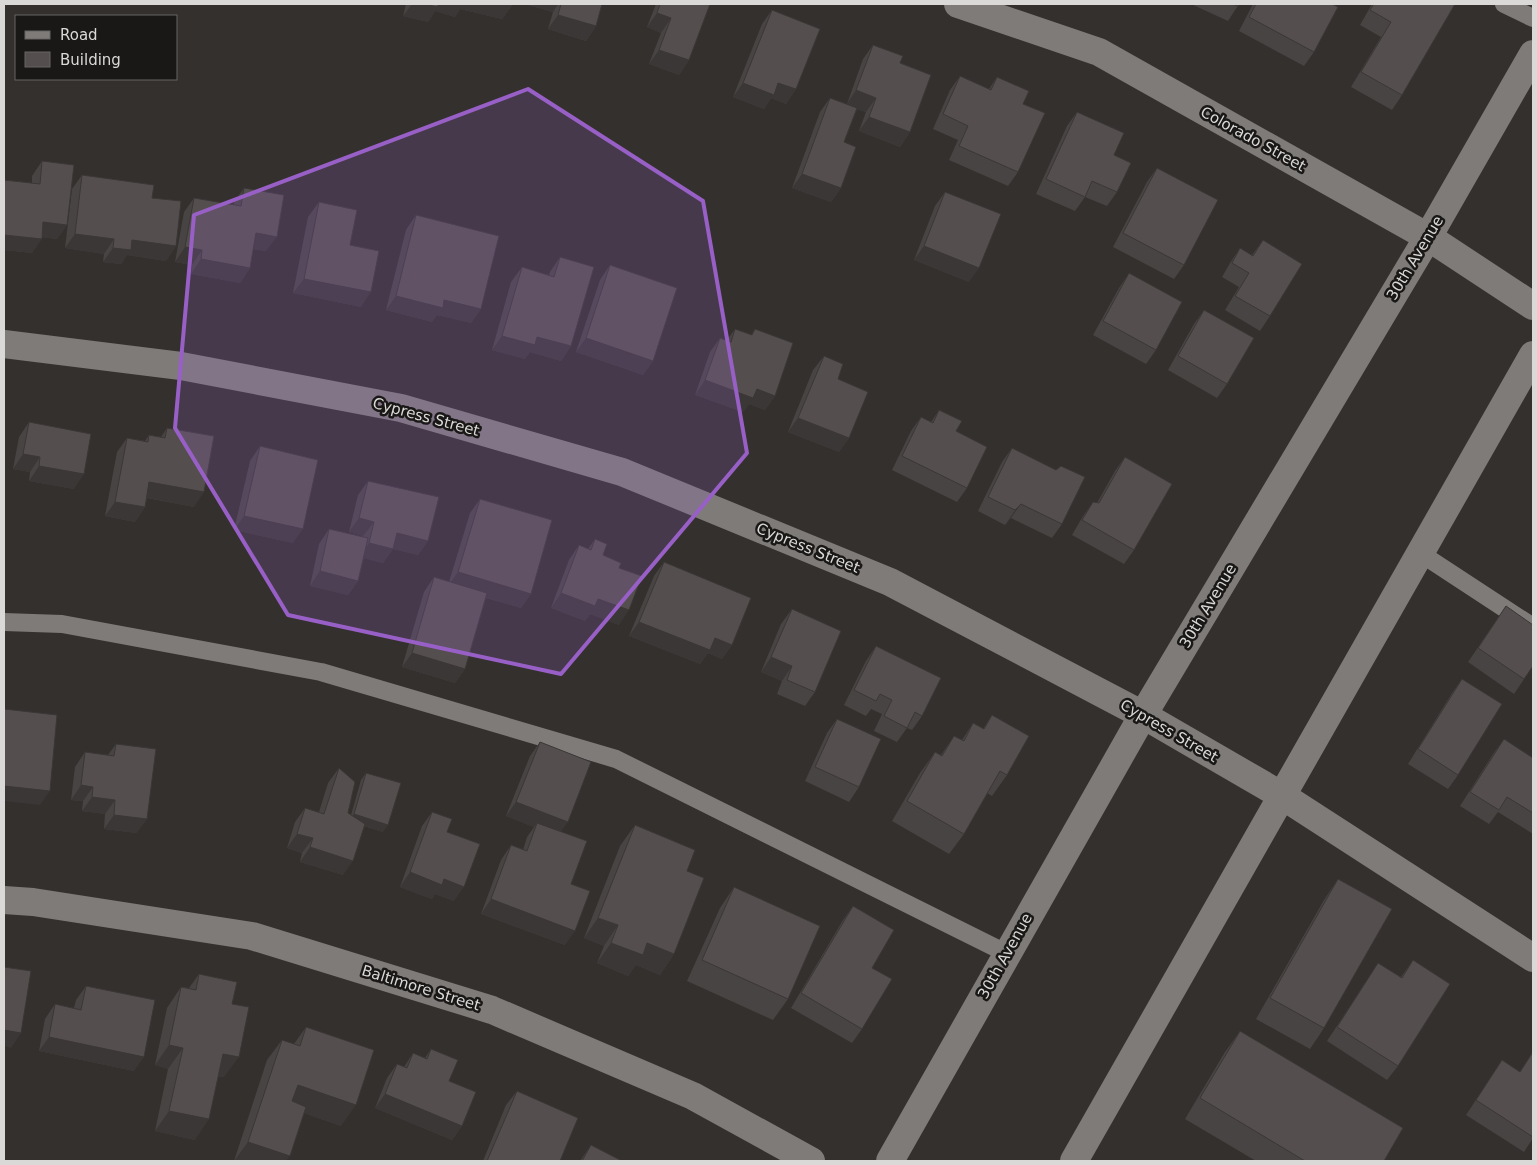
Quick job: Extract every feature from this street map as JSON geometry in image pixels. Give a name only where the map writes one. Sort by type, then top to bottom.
[{"type":"street","name":"Colorado Street","points":[[958,4],[1099,52],[1428,237],[1533,306]]},
{"type":"street","name":"30th Avenue","points":[[890,1161],[1006,953],[1143,715],[1428,237],[1533,54]]},
{"type":"street","name":"Cypress Street","points":[[4,344],[181,366],[401,408],[622,472],[890,582],[1143,715],[1281,795],[1533,958]]},
{"type":"street","points":[[1074,1161],[1533,355]]},
{"type":"street","name":"Baltimore Street","points":[[4,900],[33,902],[252,936],[492,1010],[693,1096],[811,1161]]},
{"type":"lane","points":[[1504,4],[1533,18]]},
{"type":"lane","points":[[1420,554],[1533,627]]},
{"type":"lane","points":[[4,622],[62,624],[321,672],[616,759],[1006,953]]},
{"type":"highlighted area","points":[[528,89],[703,201],[747,453],[561,674],[288,615],[175,428],[194,215]]},
{"type":"building","points":[[424,4],[438,4],[438,7]]},
{"type":"building","points":[[561,4],[602,4],[596,26],[558,15]]},
{"type":"building","points":[[660,4],[710,4],[689,60],[659,50],[671,18],[657,13]]},
{"type":"building","points":[[1256,4],[1332,4],[1338,7],[1314,52],[1249,17]]},
{"type":"building","points":[[1374,4],[1455,4],[1402,95],[1361,72],[1391,22],[1370,10]]},
{"type":"building","points":[[772,10],[820,29],[796,89],[778,83],[774,95],[743,83]]},
{"type":"building","points":[[873,45],[903,56],[900,63],[931,75],[910,132],[869,117],[876,98],[856,90]]},
{"type":"building","points":[[960,76],[991,90],[997,77],[1029,91],[1023,104],[1045,113],[1018,172],[959,146],[968,126],[943,114]]},
{"type":"building","points":[[830,98],[857,108],[844,142],[856,147],[841,188],[802,174]]},
{"type":"building","points":[[1077,112],[1124,133],[1114,155],[1131,163],[1117,192],[1092,181],[1085,197],[1046,179]]},
{"type":"building","points":[[42,161],[74,165],[67,225],[43,222],[42,239],[4,235],[4,180],[40,184]]},
{"type":"building","points":[[1157,168],[1218,200],[1184,265],[1123,233]]},
{"type":"building","points":[[82,175],[154,185],[152,198],[181,201],[176,246],[132,240],[131,250],[113,248],[114,239],[75,234]]},
{"type":"building","points":[[244,188],[284,195],[277,237],[256,233],[250,268],[201,259],[202,250],[185,247],[194,198],[241,206]]},
{"type":"building","points":[[945,192],[1001,214],[979,268],[924,246]]},
{"type":"building","points":[[319,202],[357,210],[350,245],[379,251],[371,292],[304,279]]},
{"type":"building","points":[[416,215],[499,236],[481,309],[444,300],[443,308],[396,296]]},
{"type":"building","points":[[1263,240],[1302,264],[1270,316],[1235,296],[1249,273],[1232,263],[1240,248],[1253,256]]},
{"type":"building","points":[[560,257],[594,267],[571,346],[537,337],[535,345],[502,336],[522,267],[554,277]]},
{"type":"building","points":[[610,265],[677,288],[653,361],[586,338]]},
{"type":"building","points":[[1129,273],[1182,302],[1156,350],[1103,321]]},
{"type":"building","points":[[1204,310],[1254,338],[1227,384],[1178,356]]},
{"type":"building","points":[[735,329],[752,335],[755,329],[793,343],[775,396],[757,389],[753,398],[705,380],[720,338],[731,342]]},
{"type":"building","points":[[824,356],[843,364],[838,379],[868,392],[849,438],[798,418]]},
{"type":"building","points":[[939,410],[962,421],[956,431],[987,447],[967,488],[902,456],[921,417],[933,423]]},
{"type":"building","points":[[29,422],[91,434],[84,474],[39,466],[40,457],[23,454]]},
{"type":"building","points":[[167,428],[214,436],[204,492],[149,482],[145,507],[115,502],[127,438],[148,442],[149,435],[165,438]]},
{"type":"building","points":[[260,446],[318,460],[303,529],[244,516]]},
{"type":"building","points":[[1012,448],[1056,470],[1061,466],[1085,477],[1062,524],[1021,504],[1015,510],[988,497]]},
{"type":"building","points":[[1125,457],[1172,484],[1134,550],[1082,520],[1093,502],[1099,503]]},
{"type":"building","points":[[368,481],[439,497],[428,541],[397,533],[393,549],[369,543],[374,522],[359,518]]},
{"type":"building","points":[[480,499],[552,520],[531,594],[458,572]]},
{"type":"building","points":[[329,529],[368,538],[358,581],[320,571]]},
{"type":"building","points":[[595,539],[607,544],[603,555],[621,563],[619,568],[642,576],[629,610],[598,599],[595,606],[561,593],[579,545],[591,550]]},
{"type":"building","points":[[664,562],[751,598],[732,645],[715,638],[710,650],[639,622]]},
{"type":"building","points":[[434,577],[487,593],[465,669],[412,653]]},
{"type":"building","points":[[1506,606],[1533,625],[1533,666],[1524,679],[1478,648]]},
{"type":"building","points":[[792,609],[841,631],[815,692],[787,680],[792,666],[771,657]]},
{"type":"building","points":[[876,646],[941,678],[922,716],[915,712],[907,728],[884,716],[892,700],[880,694],[876,701],[854,690]]},
{"type":"building","points":[[1462,679],[1502,704],[1458,775],[1418,749]]},
{"type":"building","points":[[4,709],[57,715],[50,791],[4,786]]},
{"type":"building","points":[[992,715],[1029,736],[1007,775],[1000,771],[964,834],[907,801],[935,752],[942,756],[954,736],[964,741],[973,723],[984,729]]},
{"type":"building","points":[[837,719],[881,739],[859,787],[815,767]]},
{"type":"building","points":[[1504,739],[1533,758],[1533,813],[1507,797],[1499,810],[1470,792]]},
{"type":"building","points":[[540,742],[591,762],[568,822],[516,802]]},
{"type":"building","points":[[116,744],[156,749],[147,819],[114,815],[115,800],[92,797],[93,787],[81,785],[85,752],[114,756]]},
{"type":"building","points":[[339,768],[355,782],[348,813],[365,824],[353,861],[310,847],[313,838],[297,834],[305,808],[324,814]]},
{"type":"building","points":[[366,773],[401,783],[388,825],[354,814]]},
{"type":"building","points":[[432,812],[452,819],[447,832],[480,844],[464,887],[444,879],[442,885],[410,872]]},
{"type":"building","points":[[537,823],[587,841],[571,884],[590,891],[575,931],[491,899],[511,845],[527,851]]},
{"type":"building","points":[[635,825],[695,850],[687,871],[704,878],[674,954],[647,943],[643,955],[611,943],[618,925],[598,918]]},
{"type":"building","points":[[1338,879],[1392,909],[1324,1028],[1270,998]]},
{"type":"building","points":[[734,887],[820,926],[788,999],[702,960]]},
{"type":"building","points":[[853,906],[894,930],[872,968],[892,979],[862,1029],[801,993]]},
{"type":"building","points":[[1413,960],[1450,984],[1398,1066],[1337,1027],[1378,963],[1402,978]]},
{"type":"building","points":[[4,967],[31,971],[21,1033],[4,1030]]},
{"type":"building","points":[[199,974],[237,982],[232,1004],[249,1007],[239,1057],[223,1054],[209,1119],[169,1111],[183,1048],[169,1045],[181,987],[196,990]]},
{"type":"building","points":[[86,986],[155,1000],[144,1057],[49,1037],[55,1004],[81,1010]]},
{"type":"building","points":[[306,1027],[374,1050],[356,1105],[298,1085],[292,1101],[306,1107],[290,1156],[248,1142],[282,1040],[300,1046]]},
{"type":"building","points":[[1240,1031],[1403,1128],[1384,1161],[1305,1161],[1200,1098]]},
{"type":"building","points":[[431,1049],[458,1060],[449,1081],[476,1092],[462,1126],[385,1094],[397,1064],[407,1068],[413,1053],[427,1059]]},
{"type":"building","points":[[1533,1052],[1533,1137],[1476,1100],[1502,1060],[1520,1072]]},
{"type":"building","points":[[517,1091],[578,1118],[560,1161],[487,1161]]},
{"type":"building","points":[[591,1145],[622,1161],[582,1161]]}]
